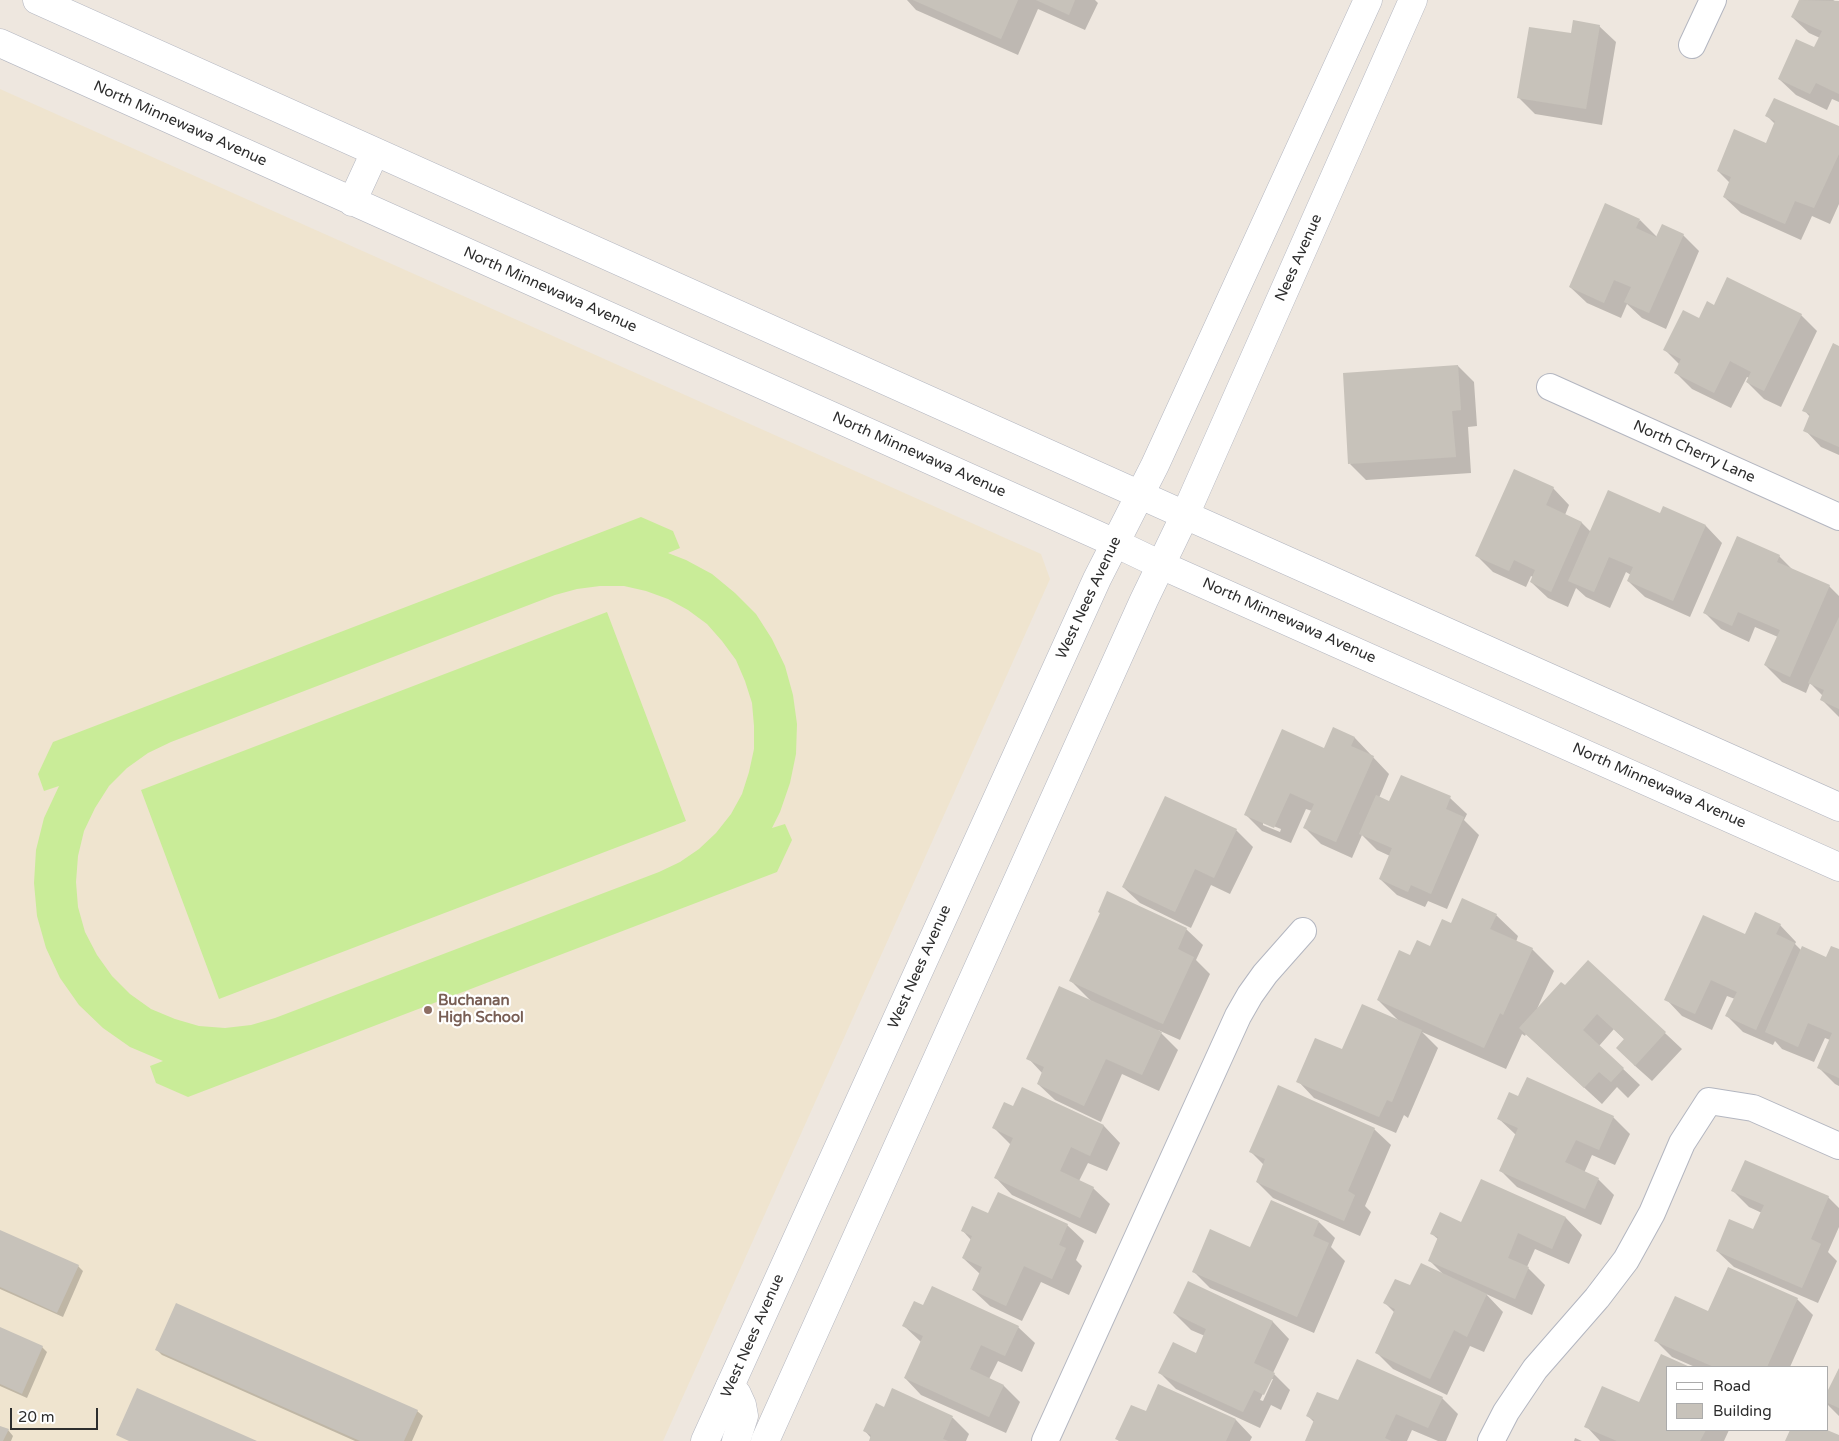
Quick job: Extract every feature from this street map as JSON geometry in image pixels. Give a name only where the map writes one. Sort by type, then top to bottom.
[{"type":"main road","points":[[37,0],[1839,807]]},
{"type":"main road","points":[[1140,495],[1368,0]]},
{"type":"main road","name":"Nees Avenue","points":[[1184,515],[1413,0]]},
{"type":"main road","name":"North Minnewawa Avenue","points":[[0,43],[1161,565],[1839,866]]},
{"type":"main road","points":[[352,202],[375,152]]},
{"type":"main road","name":"West Nees Avenue","points":[[705,1441],[1096,578],[1140,495]]},
{"type":"main road","points":[[765,1441],[1138,612],[1184,515]]},
{"type":"main road","points":[[730,1387],[737,1394],[743,1411],[741,1428],[736,1441]]},
{"type":"street","points":[[1692,45],[1713,0]]},
{"type":"street","name":"North Cherry Lane","points":[[1550,387],[1839,517]]},
{"type":"street","points":[[1046,1441],[1238,1016],[1265,974],[1303,931]]},
{"type":"street","points":[[1491,1441],[1506,1412],[1535,1369],[1598,1298],[1626,1260],[1652,1213],[1682,1143],[1709,1100],[1753,1108],[1839,1146]]},
{"type":"shaded area","name":"Buchanan High School","points":[[0,89],[1041,554],[1050,579],[663,1441],[0,1441]]},
{"type":"green space","points":[[641,517],[673,531],[680,548],[668,553],[712,574],[756,614],[772,639],[785,666],[793,695],[797,724],[796,754],[790,783],[772,828],[785,824],[792,840],[777,872],[188,1097],[156,1083],[150,1066],[163,1061],[130,1047],[103,1028],[79,1005],[60,978],[46,948],[37,916],[34,883],[36,850],[44,818],[59,786],[44,791],[38,774],[53,742]],"holes":[[[600,586],[624,586],[668,599],[688,610],[707,624],[736,660],[752,703],[754,749],[742,794],[731,814],[716,833],[699,849],[680,862],[659,872],[275,1018],[251,1025],[225,1028],[199,1026],[175,1019],[151,1009],[130,994],[112,976],[97,955],[85,932],[78,907],[76,882],[78,856],[84,831],[95,808],[109,786],[127,768],[148,753],[171,742],[555,595],[577,589]]]},
{"type":"green space","points":[[607,612],[686,821],[219,999],[141,790]]},
{"type":"building","points":[[913,0],[1018,0],[1001,39]]},
{"type":"building","points":[[1036,0],[1075,0],[1069,15]]},
{"type":"building","points":[[1799,0],[1839,1],[1839,94],[1816,83],[1810,94],[1778,79],[1796,39],[1814,47],[1822,31],[1791,17]]},
{"type":"building","points":[[1573,20],[1600,25],[1586,109],[1517,98],[1529,27],[1571,33]]},
{"type":"building","points":[[1774,98],[1839,126],[1839,154],[1814,208],[1795,201],[1785,224],[1723,197],[1731,177],[1717,171],[1734,129],[1766,143],[1775,121],[1765,116]]},
{"type":"building","points":[[1605,203],[1640,219],[1636,228],[1656,237],[1662,224],[1684,234],[1649,313],[1624,302],[1631,287],[1614,280],[1604,303],[1569,287]]},
{"type":"building","points":[[1727,277],[1802,314],[1764,391],[1746,382],[1751,372],[1730,361],[1714,393],[1674,373],[1681,359],[1663,350],[1683,310],[1699,318],[1707,301],[1714,305]]},
{"type":"building","points":[[1833,343],[1839,346],[1839,447],[1803,431],[1810,414],[1802,411]]},
{"type":"building","points":[[1458,365],[1461,410],[1452,411],[1456,457],[1348,464],[1343,373]]},
{"type":"building","points":[[1514,469],[1554,487],[1546,505],[1582,522],[1551,592],[1530,582],[1535,570],[1514,560],[1509,571],[1475,556]]},
{"type":"building","points":[[1608,490],[1660,513],[1663,506],[1706,525],[1673,601],[1627,581],[1633,567],[1609,557],[1594,592],[1568,581]]},
{"type":"building","points":[[1737,536],[1780,555],[1777,562],[1830,585],[1790,677],[1764,665],[1780,630],[1738,612],[1732,626],[1703,613]]},
{"type":"building","points":[[1839,617],[1839,709],[1820,700],[1824,690],[1808,683]]},
{"type":"building","points":[[1333,727],[1355,737],[1351,746],[1374,756],[1336,842],[1303,828],[1314,804],[1290,793],[1274,828],[1244,815],[1282,729],[1324,748]]},
{"type":"building","points":[[1401,775],[1451,796],[1446,809],[1464,817],[1431,894],[1411,885],[1408,892],[1379,879],[1392,848],[1359,834],[1376,795],[1389,801]]},
{"type":"building","points":[[1165,796],[1237,829],[1214,878],[1195,869],[1175,912],[1122,887]]},
{"type":"building","points":[[1107,891],[1187,928],[1178,949],[1194,957],[1163,1024],[1069,981],[1100,913],[1098,912]]},
{"type":"building","points":[[1462,898],[1497,914],[1490,929],[1533,948],[1503,1015],[1500,1013],[1484,1048],[1377,1000],[1399,950],[1410,955],[1417,940],[1430,946],[1442,919],[1451,923]]},
{"type":"building","points":[[1755,912],[1781,924],[1776,934],[1795,943],[1756,1030],[1725,1016],[1737,992],[1711,980],[1695,1014],[1664,1000],[1703,915],[1745,934]]},
{"type":"building","points":[[1802,946],[1826,957],[1831,946],[1839,949],[1839,1078],[1817,1068],[1832,1033],[1808,1023],[1798,1047],[1765,1032]]},
{"type":"building","points":[[1588,960],[1666,1032],[1635,1066],[1616,1048],[1624,1039],[1597,1014],[1583,1030],[1624,1068],[1611,1082],[1599,1072],[1584,1088],[1519,1028],[1561,982],[1565,985]]},
{"type":"building","points":[[1059,986],[1162,1032],[1142,1075],[1106,1059],[1084,1106],[1037,1084],[1044,1067],[1026,1059]]},
{"type":"building","points":[[1362,1004],[1422,1030],[1392,1102],[1387,1100],[1379,1117],[1296,1082],[1315,1038],[1342,1049]]},
{"type":"building","points":[[1527,1077],[1614,1116],[1599,1150],[1576,1140],[1565,1162],[1599,1178],[1585,1209],[1499,1171],[1518,1128],[1497,1119],[1509,1092],[1518,1096]]},
{"type":"building","points":[[1278,1085],[1375,1128],[1348,1191],[1355,1195],[1344,1221],[1256,1182],[1265,1159],[1249,1152]]},
{"type":"building","points":[[1022,1087],[1104,1125],[1090,1156],[1071,1147],[1060,1171],[1094,1187],[1080,1218],[994,1178],[1013,1138],[992,1128],[1004,1102],[1013,1106]]},
{"type":"building","points":[[1745,1160],[1829,1196],[1811,1239],[1821,1244],[1802,1288],[1716,1251],[1729,1219],[1753,1229],[1764,1205],[1731,1191]]},
{"type":"building","points":[[1481,1179],[1566,1217],[1552,1249],[1518,1233],[1508,1258],[1529,1267],[1515,1299],[1428,1261],[1438,1237],[1430,1234],[1440,1212],[1461,1222]]},
{"type":"building","points":[[998,1192],[1068,1224],[1059,1245],[1066,1248],[1052,1279],[1024,1266],[1006,1306],[972,1290],[982,1267],[962,1258],[972,1236],[961,1231],[972,1206],[988,1213]]},
{"type":"building","points":[[1271,1200],[1319,1221],[1313,1236],[1329,1243],[1297,1317],[1192,1272],[1210,1229],[1250,1247]]},
{"type":"building","points":[[0,1230],[79,1265],[57,1313],[0,1287]]},
{"type":"building","points":[[1421,1263],[1487,1294],[1467,1337],[1454,1330],[1430,1379],[1375,1353],[1395,1309],[1383,1303],[1395,1279],[1410,1285]]},
{"type":"building","points":[[1728,1267],[1798,1298],[1767,1366],[1712,1366],[1654,1341],[1675,1296],[1708,1311]]},
{"type":"building","points":[[1188,1281],[1273,1321],[1254,1363],[1275,1373],[1264,1395],[1254,1390],[1243,1412],[1158,1373],[1173,1342],[1196,1353],[1206,1329],[1173,1313]]},
{"type":"building","points":[[932,1286],[1019,1326],[1005,1356],[981,1345],[970,1369],[1004,1385],[989,1417],[904,1378],[923,1336],[902,1326],[914,1301],[923,1305]]},
{"type":"building","points":[[176,1303],[418,1410],[404,1441],[360,1441],[155,1350]]},
{"type":"building","points":[[0,1327],[43,1346],[22,1394],[0,1384]]},
{"type":"building","points":[[1661,1354],[1688,1366],[1666,1366],[1666,1431],[1705,1431],[1700,1441],[1617,1441],[1584,1427],[1602,1386],[1639,1402]]},
{"type":"building","points":[[1357,1359],[1443,1397],[1428,1428],[1396,1414],[1385,1438],[1391,1441],[1305,1441],[1314,1420],[1306,1416],[1317,1392],[1338,1400]]},
{"type":"building","points":[[1839,1368],[1839,1408],[1829,1403],[1829,1388]]},
{"type":"building","points":[[1158,1384],[1236,1419],[1226,1441],[1120,1441],[1115,1439],[1131,1405],[1146,1411]]},
{"type":"building","points":[[137,1388],[257,1441],[129,1441],[116,1435]]},
{"type":"building","points":[[892,1388],[953,1416],[943,1439],[948,1441],[869,1441],[871,1435],[863,1431],[876,1403],[884,1407]]},
{"type":"building","points":[[0,1426],[9,1429],[3,1441],[0,1441]]},
{"type":"building","points":[[1790,1431],[1829,1431],[1839,1435],[1839,1441],[1785,1441]]},
{"type":"place","name":"Buchanan High School","points":[[428,1010]]}]
